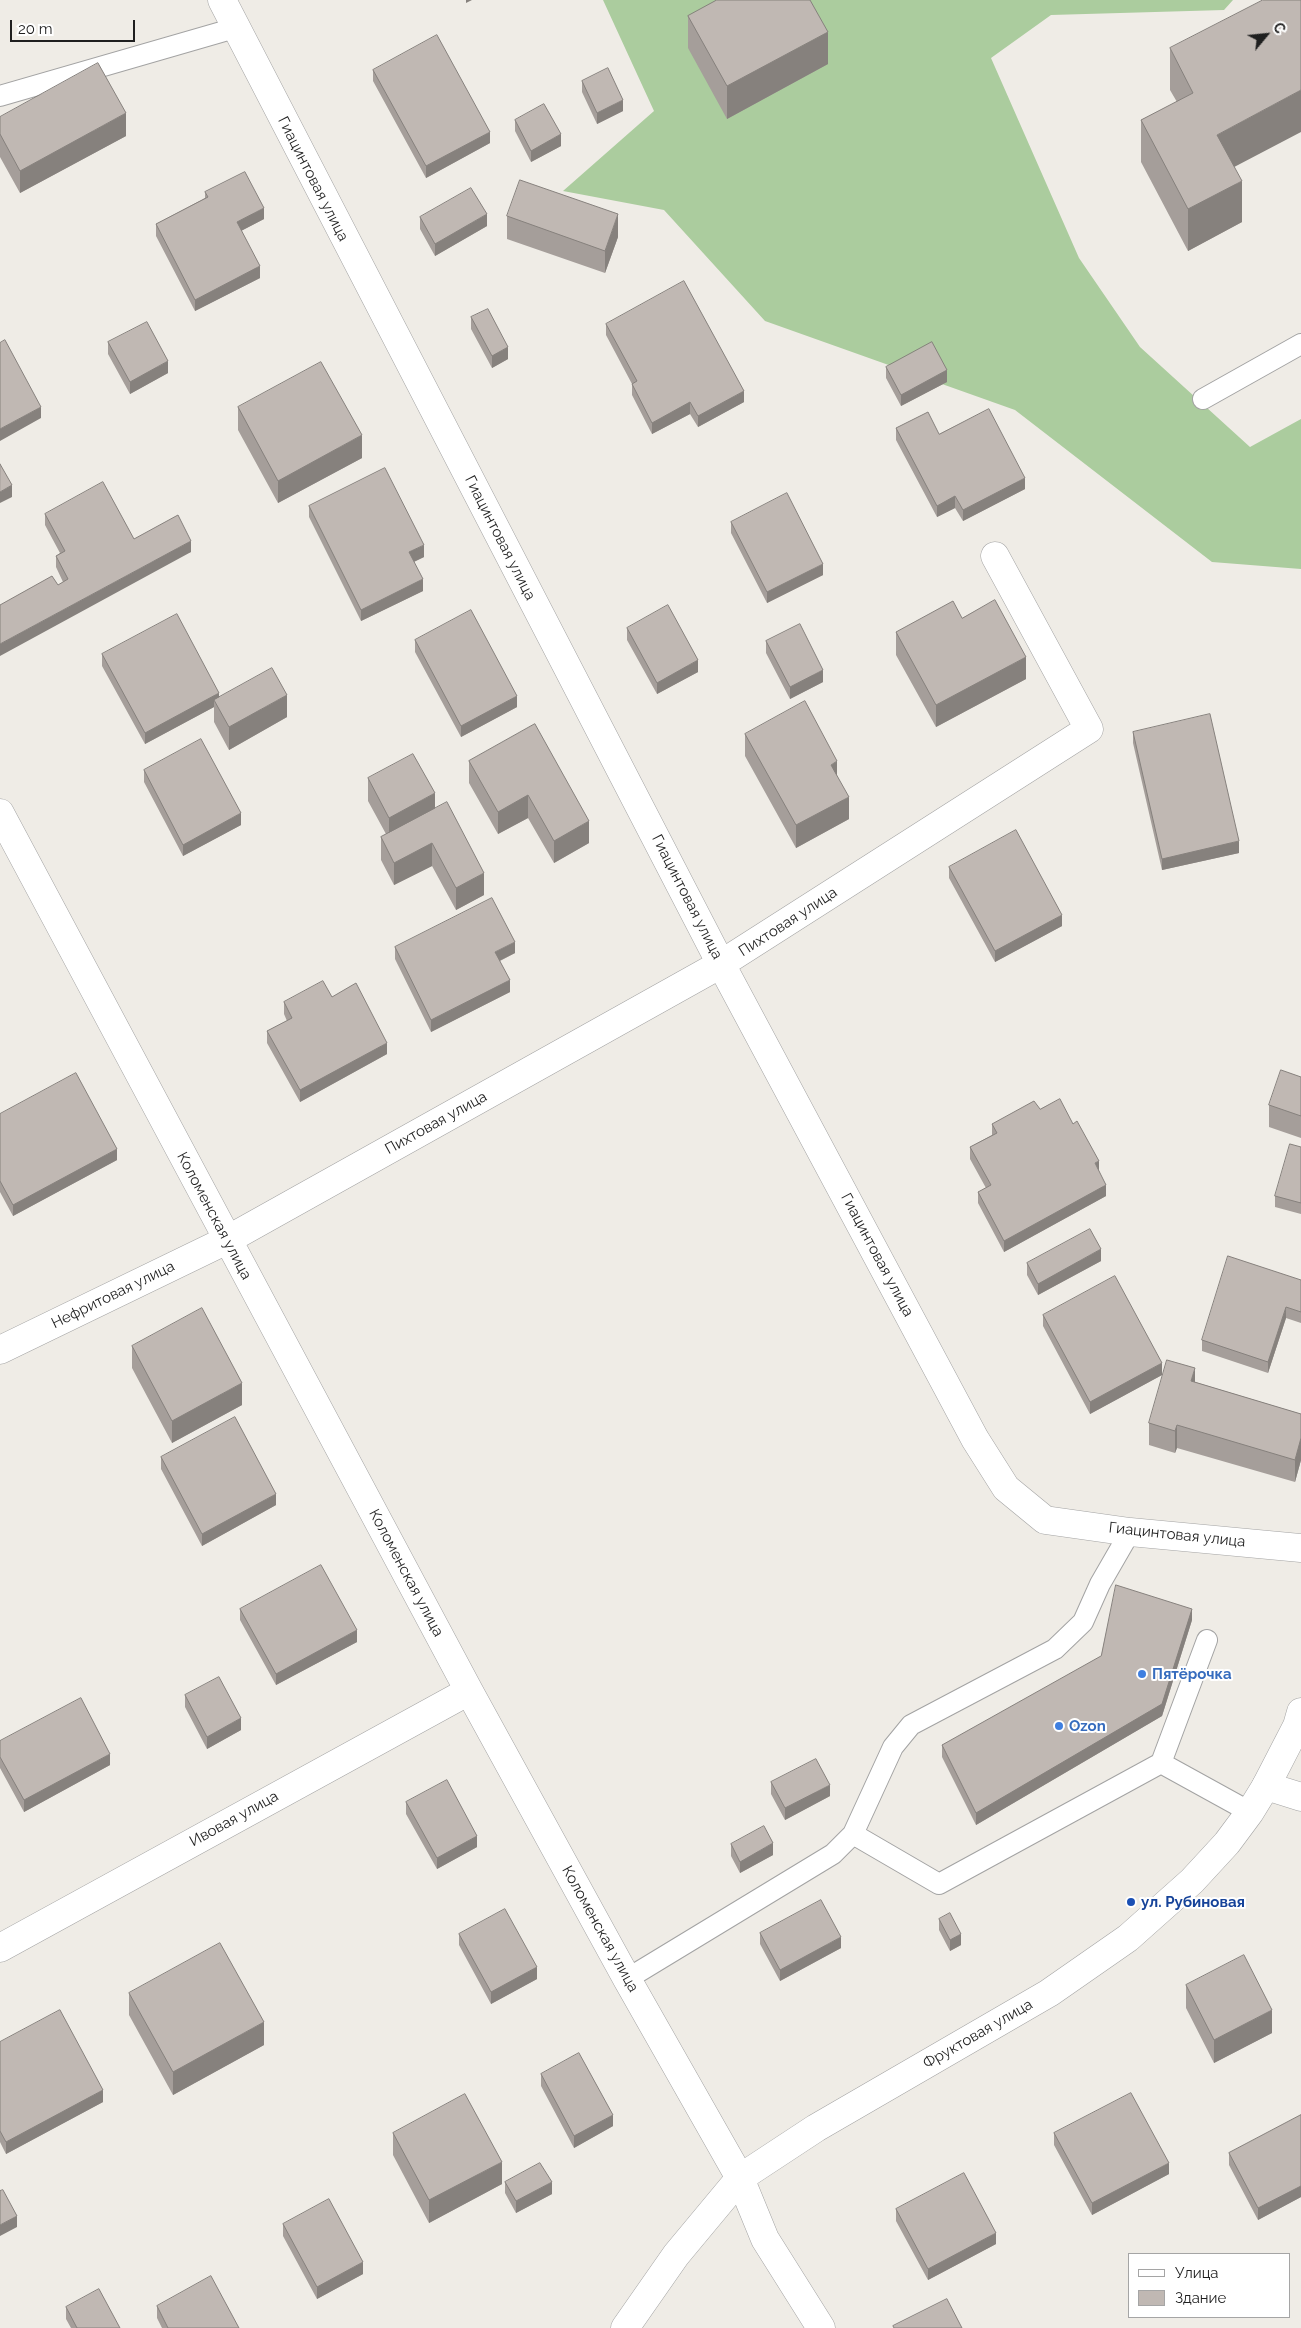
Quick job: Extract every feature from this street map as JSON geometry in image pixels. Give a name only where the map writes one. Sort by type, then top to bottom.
[{"type":"street","name":"Гиацинтовая улица","points":[[222,0],[721,964],[975,1439],[1006,1488],[1045,1520],[1130,1532],[1301,1548]]},
{"type":"street","name":"Пихтовая улица","points":[[227,1240],[721,964],[1089,729],[995,556]]},
{"type":"street","name":"Коломенская улица","points":[[0,813],[469,1691],[627,1979],[740,2178],[766,2239],[821,2328]]},
{"type":"street","name":"Нефритовая улица","points":[[0,1350],[227,1240]]},
{"type":"street","name":"Ивовая улица","points":[[0,1948],[469,1691]]},
{"type":"street","name":"Фруктовая улица","points":[[625,2328],[676,2255],[740,2178],[816,2128],[1048,1993],[1128,1938],[1192,1881],[1227,1844],[1250,1812],[1266,1786],[1297,1726],[1301,1712]]},
{"type":"street","points":[[1266,1786],[1301,1797]]},
{"type":"lane","points":[[0,96],[235,28]]},
{"type":"lane","points":[[1203,399],[1301,344]]},
{"type":"lane","points":[[627,1979],[833,1854],[853,1834],[893,1746],[911,1725],[1054,1648],[1083,1622],[1100,1584],[1130,1532]]},
{"type":"lane","points":[[853,1834],[939,1884],[1161,1762],[1207,1640]]},
{"type":"lane","points":[[1161,1762],[1250,1812]]},
{"type":"green space","points":[[603,0],[1233,0],[1224,10],[1051,15],[991,58],[1079,258],[1140,347],[1250,447],[1301,419],[1301,569],[1212,562],[1015,410],[765,321],[664,210],[563,191],[654,111]]},
{"type":"building","points":[[717,0],[810,0],[828,32],[727,86],[688,16]]},
{"type":"building","points":[[1263,0],[1301,0],[1301,90],[1217,135],[1242,181],[1188,209],[1141,120],[1193,93],[1170,48]]},
{"type":"building","points":[[437,35],[490,132],[426,166],[373,70]]},
{"type":"building","points":[[98,63],[126,113],[20,171],[0,134],[0,117]]},
{"type":"building","points":[[608,68],[623,100],[597,113],[582,81]]},
{"type":"building","points":[[544,104],[561,134],[531,151],[515,120]]},
{"type":"building","points":[[245,172],[264,208],[237,222],[260,266],[195,300],[156,224],[208,197],[205,192]]},
{"type":"building","points":[[520,180],[618,214],[605,251],[507,216]]},
{"type":"building","points":[[471,188],[487,214],[435,244],[420,217]]},
{"type":"building","points":[[684,281],[744,391],[698,416],[690,402],[652,423],[632,384],[637,381],[606,324]]},
{"type":"building","points":[[488,309],[508,347],[492,356],[471,317]]},
{"type":"building","points":[[147,322],[168,361],[130,382],[108,342]]},
{"type":"building","points":[[5,340],[41,407],[0,429],[0,343]]},
{"type":"building","points":[[932,342],[947,370],[901,395],[886,367]]},
{"type":"building","points":[[321,362],[362,435],[278,481],[238,407]]},
{"type":"building","points":[[989,409],[1025,478],[963,510],[955,496],[937,506],[896,428],[928,412],[939,434]]},
{"type":"building","points":[[0,464],[12,485],[0,492]]},
{"type":"building","points":[[385,468],[424,545],[409,552],[423,579],[361,610],[309,506]]},
{"type":"building","points":[[103,482],[134,539],[178,515],[191,541],[0,644],[0,605],[52,576],[58,585],[68,579],[56,556],[65,551],[45,514]]},
{"type":"building","points":[[787,493],[823,564],[767,592],[731,522]]},
{"type":"building","points":[[995,600],[1026,657],[936,705],[896,632],[953,601],[962,618]]},
{"type":"building","points":[[668,605],[698,660],[657,683],[627,628]]},
{"type":"building","points":[[471,610],[517,696],[461,726],[415,640]]},
{"type":"building","points":[[177,614],[219,693],[145,733],[102,654]]},
{"type":"building","points":[[800,624],[823,670],[790,687],[766,641]]},
{"type":"building","points":[[272,668],[287,695],[229,727],[214,700]]},
{"type":"building","points":[[805,701],[837,761],[831,765],[849,797],[796,825],[745,734]]},
{"type":"building","points":[[1210,714],[1239,841],[1162,859],[1133,732]]},
{"type":"building","points":[[535,724],[589,821],[554,841],[528,795],[498,812],[469,761]]},
{"type":"building","points":[[201,739],[241,813],[183,845],[144,770]]},
{"type":"building","points":[[413,754],[435,793],[389,818],[368,778]]},
{"type":"building","points":[[447,802],[484,873],[456,888],[432,843],[394,863],[381,837]]},
{"type":"building","points":[[1016,830],[1062,915],[995,951],[949,867]]},
{"type":"building","points":[[492,898],[515,942],[495,952],[510,980],[431,1020],[395,947]]},
{"type":"building","points":[[323,981],[332,997],[356,983],[387,1043],[300,1090],[267,1031],[292,1018],[284,1002]]},
{"type":"building","points":[[1281,1070],[1301,1077],[1301,1116],[1269,1105]]},
{"type":"building","points":[[76,1073],[117,1149],[13,1205],[0,1181],[0,1114]]},
{"type":"building","points":[[1060,1099],[1073,1124],[1077,1121],[1099,1161],[1095,1163],[1106,1185],[1004,1241],[978,1192],[991,1185],[970,1147],[997,1133],[992,1124],[1034,1101],[1040,1109]]},
{"type":"building","points":[[1290,1144],[1301,1147],[1301,1203],[1275,1196]]},
{"type":"building","points":[[1090,1229],[1101,1249],[1038,1284],[1027,1263]]},
{"type":"building","points":[[1228,1256],[1301,1280],[1301,1312],[1286,1307],[1268,1362],[1202,1340]]},
{"type":"building","points":[[1115,1276],[1162,1363],[1090,1402],[1043,1315]]},
{"type":"building","points":[[202,1308],[242,1383],[172,1421],[132,1346]]},
{"type":"building","points":[[1167,1360],[1195,1368],[1191,1381],[1301,1414],[1301,1438],[1295,1460],[1177,1425],[1175,1431],[1149,1423]]},
{"type":"building","points":[[235,1417],[276,1494],[202,1534],[161,1457]]},
{"type":"building","points":[[321,1565],[357,1630],[276,1674],[240,1609]]},
{"type":"building","points":[[1116,1585],[1192,1609],[1162,1704],[976,1813],[942,1745],[1101,1656]]},
{"type":"building","points":[[219,1677],[241,1718],[207,1737],[185,1695]]},
{"type":"building","points":[[81,1698],[110,1754],[24,1800],[0,1757],[0,1741]]},
{"type":"building","points":[[816,1759],[830,1785],[785,1808],[771,1782]]},
{"type":"building","points":[[447,1780],[477,1836],[437,1858],[406,1802]]},
{"type":"building","points":[[764,1826],[773,1843],[740,1862],[731,1844]]},
{"type":"building","points":[[821,1900],[841,1937],[780,1970],[760,1933]]},
{"type":"building","points":[[505,1909],[537,1967],[491,1992],[459,1934]]},
{"type":"building","points":[[950,1913],[961,1934],[950,1940],[939,1919]]},
{"type":"building","points":[[220,1943],[264,2022],[173,2072],[129,1993]]},
{"type":"building","points":[[1244,1955],[1272,2010],[1214,2040],[1186,1985]]},
{"type":"building","points":[[60,2010],[103,2090],[6,2142],[0,2131],[0,2042]]},
{"type":"building","points":[[579,2053],[613,2115],[574,2136],[541,2074]]},
{"type":"building","points":[[1131,2093],[1169,2163],[1092,2203],[1054,2133]]},
{"type":"building","points":[[465,2094],[502,2162],[429,2200],[393,2133]]},
{"type":"building","points":[[1301,2115],[1301,2186],[1258,2208],[1229,2153]]},
{"type":"building","points":[[540,2163],[552,2182],[516,2201],[505,2182]]},
{"type":"building","points":[[964,2173],[996,2233],[928,2269],[896,2209]]},
{"type":"building","points":[[3,2190],[17,2216],[0,2225],[0,2191]]},
{"type":"building","points":[[329,2199],[363,2262],[317,2287],[283,2224]]},
{"type":"building","points":[[211,2276],[239,2328],[168,2328],[157,2306]]},
{"type":"building","points":[[99,2289],[120,2328],[77,2328],[66,2307]]},
{"type":"building","points":[[947,2299],[962,2328],[894,2328],[893,2326]]},
{"type":"place","name":"Пятёрочка","points":[[1142,1674]]},
{"type":"place","name":"Ozon","points":[[1059,1726]]},
{"type":"place","name":"ул. Рубиновая","points":[[1131,1902]]}]
